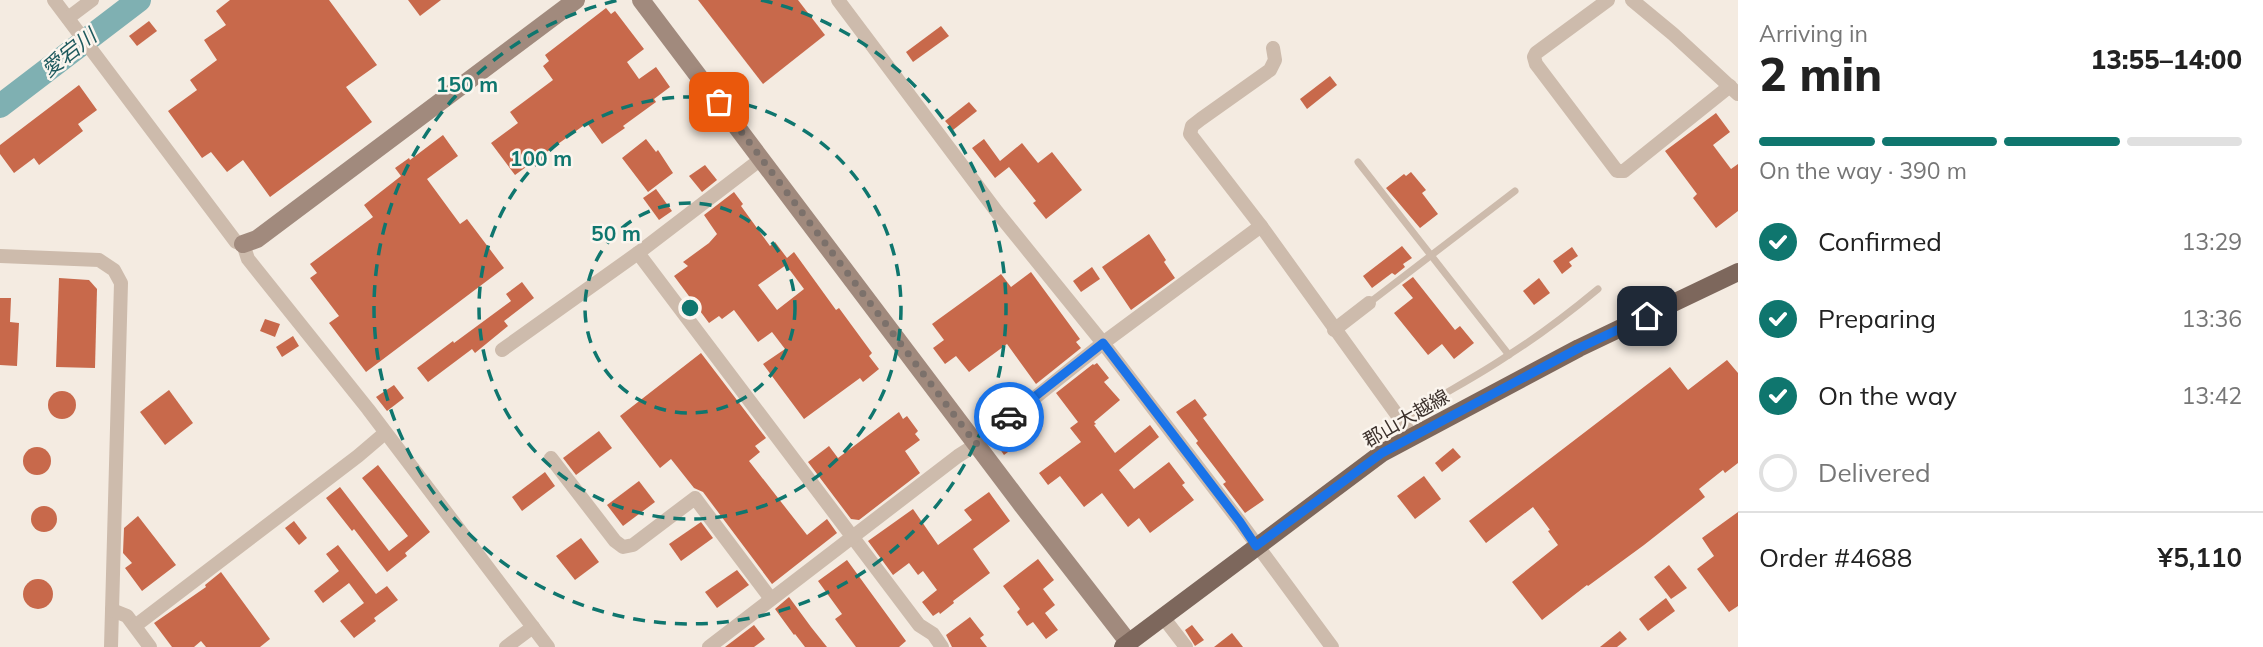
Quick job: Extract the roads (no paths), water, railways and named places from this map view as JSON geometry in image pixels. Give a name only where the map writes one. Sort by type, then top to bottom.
[{"type":"main road","name":"郡山大越線","points":[[1126,645],[1382,453],[1579,348],[1738,272]]},
{"type":"street","points":[[54,0],[236,242],[243,244],[257,239],[576,0]]},
{"type":"street","points":[[68,18],[92,0]]},
{"type":"street","points":[[641,0],[1126,645]]},
{"type":"street","points":[[838,0],[997,212],[1103,343],[1240,522],[1332,647]]},
{"type":"street","points":[[1608,0],[1534,57],[1536,64],[1618,170],[1624,171],[1734,90],[1632,0]]},
{"type":"street","points":[[1273,48],[1275,60],[1270,70],[1192,126],[1190,134],[1261,226],[1413,437]]},
{"type":"street","points":[[502,350],[638,253],[761,159]]},
{"type":"street","points":[[709,647],[976,444],[1103,343],[1261,226]]},
{"type":"street","points":[[243,244],[248,259],[368,409],[548,647]]},
{"type":"street","points":[[638,253],[919,625],[933,634],[942,647]]},
{"type":"street","points":[[0,256],[99,260],[114,270],[121,283],[111,647]]},
{"type":"street","points":[[1335,330],[1369,303]]},
{"type":"street","points":[[135,626],[385,433]]},
{"type":"street","points":[[551,458],[615,541],[623,547],[633,545],[695,498],[771,599]]},
{"type":"street","points":[[112,610],[127,616],[150,647]]},
{"type":"street","points":[[1163,617],[1186,647]]},
{"type":"street","points":[[506,647],[533,627]]},
{"type":"lane","points":[[1358,162],[1509,355]]},
{"type":"lane","points":[[1369,303],[1514,191]]},
{"type":"lane","points":[[1402,420],[1439,395],[1474,378],[1509,355],[1598,289]]},
{"type":"waterway","name":"愛宕川","points":[[0,106],[139,0]]}]
